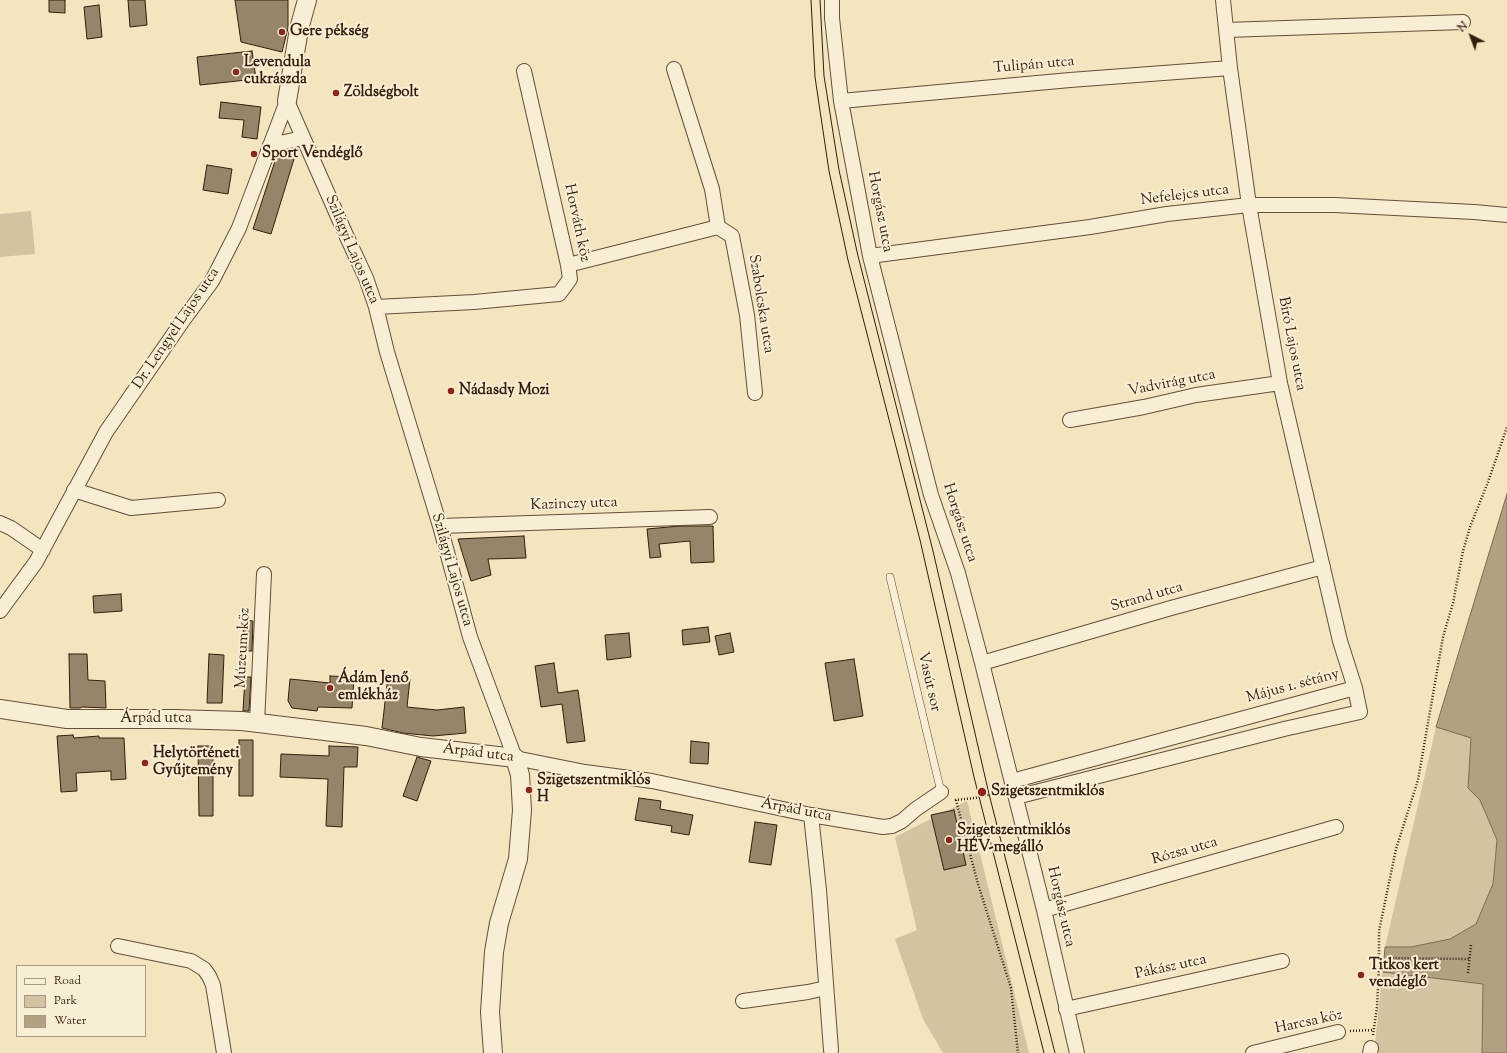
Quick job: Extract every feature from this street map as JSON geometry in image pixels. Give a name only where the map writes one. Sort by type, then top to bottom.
[{"type":"street","name":"Dr. Lengyel Lajos utca","points":[[0,611],[36,562],[106,432],[212,281],[240,228],[287,101],[299,29],[306,0]]},
{"type":"street","name":"Horgász utca","points":[[832,0],[832,18],[841,101],[870,256],[931,495],[958,573],[982,663],[1044,910],[1076,1053]]},
{"type":"street","name":"Bíró Lajos utca","points":[[1223,0],[1230,68],[1249,205],[1280,383],[1340,641],[1355,688]]},
{"type":"street","points":[[1226,30],[1463,22]]},
{"type":"street","points":[[568,264],[718,227],[712,189],[674,68]]},
{"type":"street","name":"Tulipán utca","points":[[841,101],[1070,80],[1230,68]]},
{"type":"street","name":"Horváth köz","points":[[376,307],[474,302],[559,294],[570,280],[568,264],[524,71]]},
{"type":"street","name":"Szilágyi Lajos utca","points":[[287,101],[366,278],[376,307],[387,352],[440,526],[470,637],[520,775],[522,794],[518,858],[499,923],[494,952],[490,1012],[493,1053]]},
{"type":"street","points":[[270,145],[303,138]]},
{"type":"street","name":"Nefelejcs utca","points":[[870,256],[1090,227],[1167,214],[1249,205],[1335,205],[1507,215]]},
{"type":"street","name":"Szabolcska utca","points":[[718,227],[732,236],[747,316],[755,393]]},
{"type":"street","name":"Vadvirág utca","points":[[1070,420],[1144,407],[1196,395],[1280,383]]},
{"type":"street","points":[[74,490],[131,508],[218,500]]},
{"type":"street","name":"Kazinczy utca","points":[[440,526],[710,517]]},
{"type":"street","points":[[0,523],[11,528],[43,550]]},
{"type":"street","name":"Strand utca","points":[[982,663],[1171,608],[1323,567]]},
{"type":"street","name":"Múzeum köz","points":[[257,723],[264,574]]},
{"type":"street","name":"Május 1. sétány","points":[[1012,781],[1355,688],[1360,712],[1284,729],[1016,797]]},
{"type":"street","name":"Árpád utca","points":[[0,709],[67,719],[174,719],[242,721],[366,736],[421,747],[515,758],[585,772],[652,780],[811,815],[884,827],[892,826],[902,821],[916,809],[941,792]]},
{"type":"street","points":[[811,815],[819,890],[831,1050]]},
{"type":"street","name":"Rózsa utca","points":[[1044,910],[1336,827]]},
{"type":"street","points":[[118,946],[191,961],[204,969],[213,985],[224,1053]]},
{"type":"street","name":"Pákász utca","points":[[1066,1009],[1282,961]]},
{"type":"street","points":[[743,1001],[779,997],[826,988]]},
{"type":"street","name":"Harcsa köz","points":[[1253,1053],[1338,1032]]},
{"type":"lane","name":"Vasút sor","points":[[890,577],[941,792]]},
{"type":"path","points":[[1370,1050],[1377,1007],[1379,931],[1396,850],[1418,780],[1444,638],[1453,603],[1463,552],[1470,527],[1488,482],[1507,427]]},
{"type":"path","points":[[941,792],[956,800],[975,798],[1002,792]]},
{"type":"path","points":[[956,800],[978,884],[1010,988],[1018,1053]]},
{"type":"path","points":[[1468,973],[1471,945]]},
{"type":"path","points":[[1379,963],[1387,958],[1470,959]]},
{"type":"path","name":"Harcsa köz","points":[[1338,1032],[1373,1030]]},
{"type":"green space","points":[[31,211],[35,254],[0,257],[0,214]]},
{"type":"green space","points":[[1507,494],[1507,1053],[1374,1053],[1385,947],[1436,727]]},
{"type":"green space","points":[[967,801],[1029,1053],[943,1053],[923,1019],[895,939],[917,930],[895,837]]},
{"type":"water","points":[[1507,494],[1507,1053],[1482,1053],[1483,984],[1383,972],[1385,947],[1411,947],[1450,939],[1476,924],[1493,884],[1497,840],[1480,800],[1468,788],[1471,738],[1436,727]]},
{"type":"building","points":[[49,0],[65,0],[65,13],[49,12]]},
{"type":"building","points":[[128,0],[145,0],[147,25],[130,27]]},
{"type":"building","points":[[235,0],[288,0],[288,28],[282,52],[241,42]]},
{"type":"building","points":[[99,5],[102,37],[87,39],[84,7]]},
{"type":"building","points":[[252,51],[256,79],[200,85],[197,57]]},
{"type":"building","points":[[221,102],[261,107],[257,139],[242,137],[244,120],[219,118]]},
{"type":"building","points":[[285,156],[294,159],[271,234],[253,229],[276,158]]},
{"type":"building","points":[[207,165],[232,169],[228,194],[203,190]]},
{"type":"building","points":[[680,526],[713,526],[714,562],[691,563],[690,541],[659,544],[661,557],[650,558],[647,529]]},
{"type":"building","points":[[524,536],[526,558],[488,559],[491,575],[471,581],[458,539]]},
{"type":"building","points":[[121,594],[122,611],[94,613],[93,596]]},
{"type":"building","points":[[244,620],[253,621],[252,651],[242,651]]},
{"type":"building","points":[[708,627],[710,642],[683,645],[682,630]]},
{"type":"building","points":[[629,633],[631,657],[607,660],[605,635]]},
{"type":"building","points":[[730,633],[734,652],[719,655],[715,636]]},
{"type":"building","points":[[69,654],[87,654],[88,680],[105,681],[106,708],[70,708]]},
{"type":"building","points":[[209,654],[224,655],[222,703],[207,703]]},
{"type":"building","points":[[854,659],[863,716],[834,721],[825,663]]},
{"type":"building","points":[[554,663],[558,693],[578,690],[585,741],[567,743],[562,704],[541,707],[535,666]]},
{"type":"building","points":[[330,676],[354,677],[352,708],[318,707],[317,711],[292,708],[288,701],[290,679],[330,683]]},
{"type":"building","points":[[388,676],[410,679],[407,707],[437,710],[464,707],[466,733],[433,736],[403,733],[382,728]]},
{"type":"building","points":[[245,677],[251,677],[249,711],[243,711]]},
{"type":"building","points":[[73,735],[74,738],[99,736],[99,738],[124,738],[126,779],[111,780],[111,771],[76,773],[77,791],[61,792],[57,736]]},
{"type":"building","points":[[239,740],[253,740],[253,796],[239,796]]},
{"type":"building","points":[[691,741],[709,743],[708,764],[690,763]]},
{"type":"building","points":[[198,746],[213,746],[213,816],[199,816]]},
{"type":"building","points":[[329,746],[358,747],[357,767],[344,767],[342,827],[326,826],[328,779],[280,777],[281,754],[329,756]]},
{"type":"building","points":[[417,757],[431,761],[417,801],[403,796]]},
{"type":"building","points":[[639,798],[661,801],[660,809],[693,815],[689,835],[671,832],[672,826],[635,820]]},
{"type":"building","name":"Szigetszentmiklós HÉV-megálló","points":[[954,810],[966,865],[944,870],[931,815]]},
{"type":"building","points":[[755,822],[777,825],[771,865],[749,862]]},
{"type":"tram line","points":[[811,0],[815,77],[829,171],[848,260],[920,540],[974,777],[1044,1053]]},
{"type":"tram line","points":[[820,0],[824,76],[839,170],[858,256],[933,551],[989,794],[1055,1053]]},
{"type":"place","name":"Gere pékség","points":[[282,32]]},
{"type":"place","name":"Levendula cukrászda","points":[[236,72]]},
{"type":"place","name":"Zöldségbolt","points":[[336,93]]},
{"type":"place","name":"Sport Vendéglő","points":[[254,154]]},
{"type":"place","name":"Nádasdy Mozi","points":[[451,391]]},
{"type":"place","name":"Ádám Jenő emlékház","points":[[330,688]]},
{"type":"place","name":"Helytörténeti Gyűjtemény","points":[[145,763]]},
{"type":"place","name":"Szigetszentmiklós H","points":[[529,790]]},
{"type":"place","name":"Szigetszentmiklós","points":[[982,792]]},
{"type":"place","name":"Szigetszentmiklós HÉV-megálló","points":[[949,840]]},
{"type":"place","name":"Titkos kert vendéglő","points":[[1361,975]]}]
